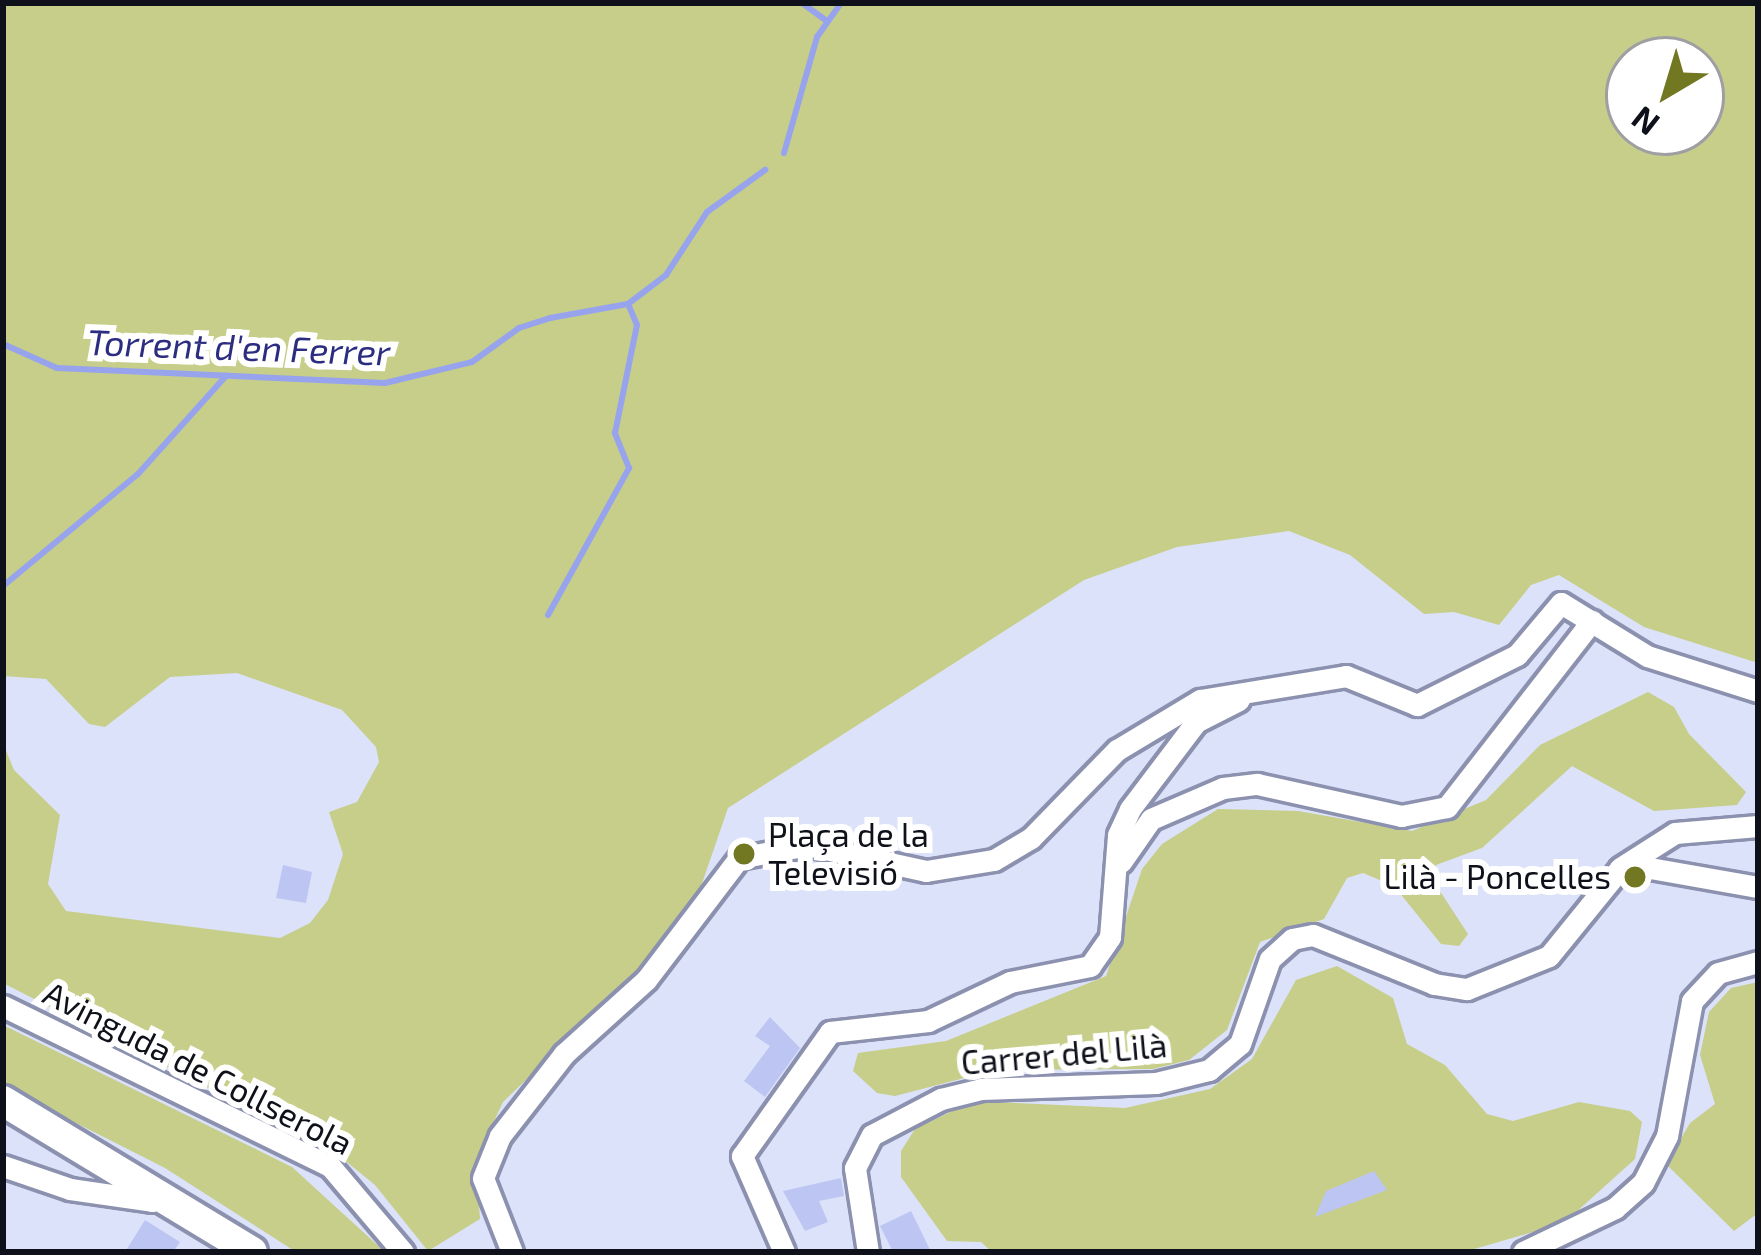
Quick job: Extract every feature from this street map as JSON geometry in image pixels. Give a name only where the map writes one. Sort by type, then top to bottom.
[{"type":"street","points":[[512,1252],[483,1178],[500,1136],[564,1054],[653,972],[731,863],[807,845],[926,871],[994,860],[1031,838],[1118,750],[1200,700],[1346,676],[1417,705],[1517,655],[1555,605],[1574,605],[1647,656],[1758,691]]},
{"type":"street","points":[[1121,862],[1151,818],[1222,788],[1257,784],[1401,816],[1447,807],[1592,621]]},
{"type":"street","points":[[784,1252],[742,1156],[830,1032],[928,1021],[1017,980],[1085,970],[1110,937],[1121,862],[1118,835],[1130,808],[1190,730],[1259,689]]},
{"type":"street","points":[[1618,871],[1675,832],[1758,826]]},
{"type":"street","points":[[1618,871],[1650,868],[1758,887]]},
{"type":"street","name":"Carrer del Lilà","points":[[868,1252],[856,1161],[872,1135],[908,1112],[981,1089],[1156,1083],[1209,1070],[1246,1032],[1270,958],[1303,936],[1444,988],[1481,986],[1564,945],[1618,871]]},
{"type":"street","points":[[1523,1252],[1615,1208],[1643,1183],[1667,1136],[1692,1000],[1718,973],[1758,962]]},
{"type":"street","name":"Avinguda de Collserola","points":[[3,1006],[329,1166],[403,1252]]},
{"type":"street","points":[[3,1102],[243,1245],[264,1252]]},
{"type":"street","points":[[93,1192],[114,1165]]},
{"type":"street","points":[[3,1166],[93,1192],[152,1201],[159,1191]]},
{"type":"green space","points":[[3,3],[1758,3],[1758,663],[1644,627],[1559,575],[1531,585],[1499,625],[1454,612],[1424,614],[1350,555],[1289,531],[1177,547],[1084,580],[728,808],[698,895],[637,972],[503,1102],[476,1160],[480,1219],[428,1251],[375,1185],[337,1154],[3,983],[3,743],[14,770],[60,815],[48,884],[66,911],[280,938],[310,923],[328,900],[343,854],[329,812],[357,802],[379,762],[376,747],[342,710],[237,673],[170,677],[105,727],[89,724],[46,679],[3,676]]},
{"type":"green space","points":[[1648,692],[1674,707],[1689,734],[1746,792],[1737,805],[1654,811],[1572,766],[1482,848],[1436,865],[1434,882],[1468,934],[1459,946],[1441,944],[1394,886],[1363,873],[1347,878],[1324,919],[1260,942],[1227,1030],[1189,1060],[1153,1069],[995,1070],[895,1096],[877,1093],[853,1071],[858,1053],[946,1041],[1106,976],[1142,869],[1162,844],[1218,809],[1298,811],[1412,831],[1486,800],[1540,745]]},
{"type":"green space","points":[[1337,966],[1393,998],[1407,1044],[1445,1065],[1487,1114],[1513,1121],[1579,1102],[1630,1111],[1642,1122],[1635,1159],[1564,1223],[1464,1252],[992,1252],[981,1242],[947,1241],[901,1177],[901,1151],[915,1129],[973,1101],[1125,1108],[1210,1089],[1252,1059],[1296,980]]},
{"type":"green space","points":[[1758,982],[1758,1213],[1734,1231],[1666,1164],[1690,1123],[1715,1104],[1700,1055],[1709,1012],[1731,988]]},
{"type":"green space","points":[[3,1025],[292,1167],[385,1252],[296,1252],[165,1168],[3,1086]]},
{"type":"building","points":[[283,865],[312,872],[306,903],[276,898]]},
{"type":"building","points":[[770,1017],[800,1048],[765,1097],[744,1081],[770,1046],[755,1036]]},
{"type":"building","points":[[1374,1171],[1387,1190],[1315,1217],[1326,1191]]},
{"type":"building","points":[[841,1178],[844,1196],[819,1201],[828,1222],[805,1231],[783,1191]]},
{"type":"building","points":[[911,1211],[931,1252],[893,1252],[880,1226]]},
{"type":"building","points":[[145,1220],[180,1242],[173,1252],[125,1252]]},
{"type":"waterway","points":[[802,3],[825,20]]},
{"type":"waterway","name":"Torrent d'en Ferrer","points":[[784,153],[817,37],[841,3]]},
{"type":"waterway","name":"Torrent d'en Ferrer","points":[[3,344],[57,368],[385,383],[472,362],[519,328],[628,304],[666,275],[707,212],[765,170]]},
{"type":"waterway","points":[[548,615],[629,468],[615,433],[637,325],[628,304]]},
{"type":"waterway","points":[[3,586],[138,474],[226,376]]},
{"type":"place","name":"Plaça de la Televisió","points":[[744,854]]},
{"type":"place","name":"Lilà - Poncelles","points":[[1635,877]]}]
